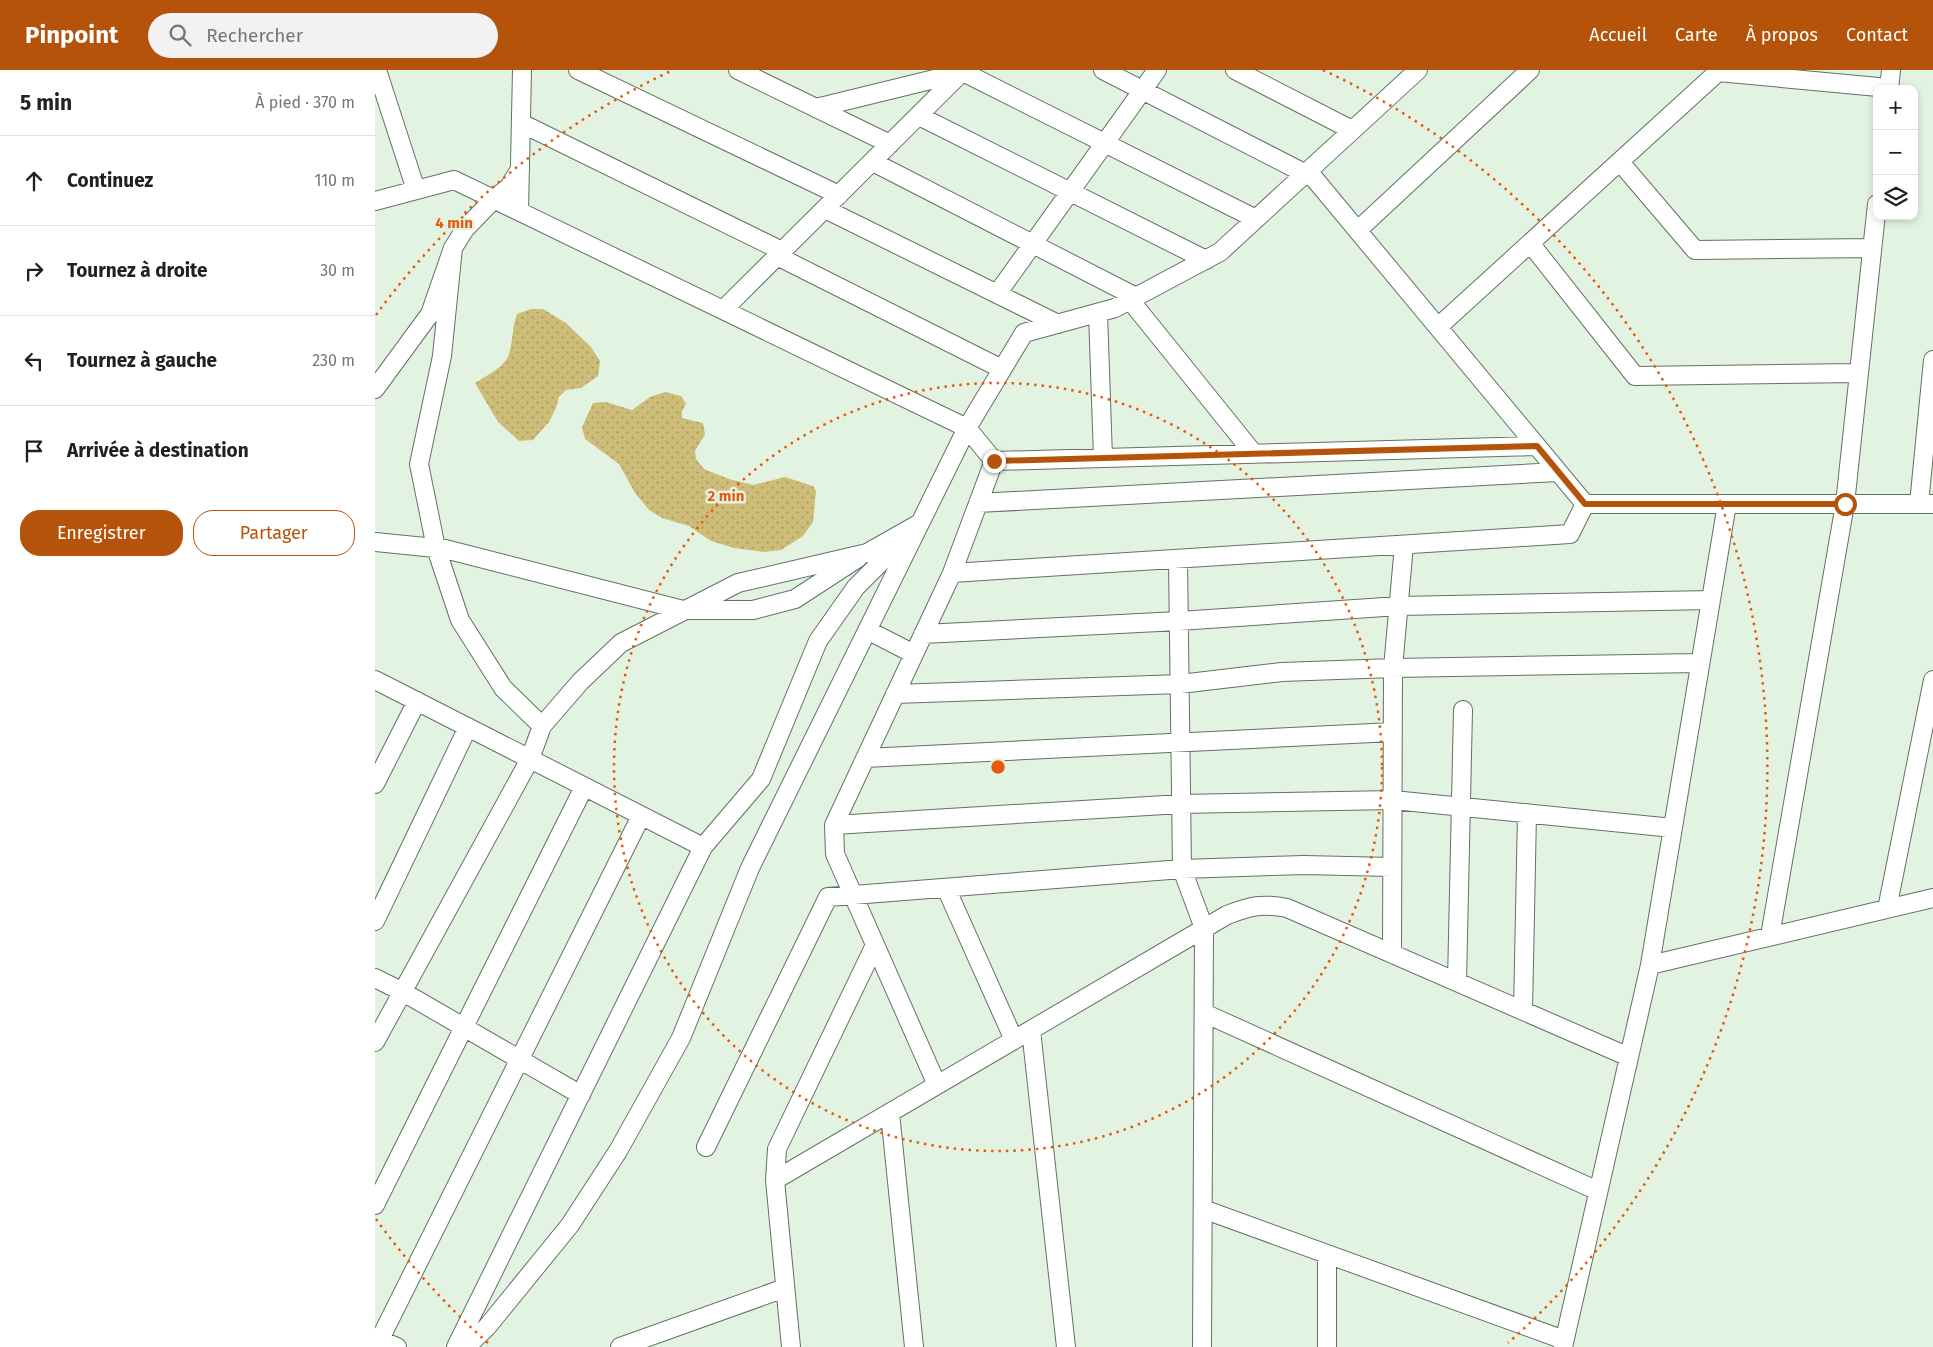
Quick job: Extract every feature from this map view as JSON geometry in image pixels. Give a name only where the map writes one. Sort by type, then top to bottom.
[{"type":"street","points":[[377,70],[416,190]]},
{"type":"street","points":[[519,211],[522,70]]},
{"type":"street","points":[[578,70],[839,195]]},
{"type":"street","points":[[738,70],[890,144]]},
{"type":"street","points":[[1103,70],[1307,172],[1585,504],[1926,504],[1933,360]]},
{"type":"street","points":[[997,294],[1157,70]]},
{"type":"street","points":[[1235,70],[1352,130]]},
{"type":"street","points":[[466,1347],[487,1327],[570,1225],[618,1151],[681,1038],[750,868],[967,428],[1024,333],[1115,308],[1220,252],[1418,70]]},
{"type":"street","points":[[1357,230],[1530,70]]},
{"type":"street","points":[[1889,85],[1891,70]]},
{"type":"street","points":[[816,108],[964,71],[1256,219]]},
{"type":"street","points":[[723,310],[964,71]]},
{"type":"street","points":[[1438,327],[1718,71],[1873,86]]},
{"type":"street","points":[[919,116],[1206,260]]},
{"type":"street","points":[[521,123],[780,254],[1002,370]]},
{"type":"street","points":[[873,162],[1033,244],[1133,299],[1253,454]]},
{"type":"street","points":[[1620,162],[1695,250],[1872,248]]},
{"type":"street","points":[[375,389],[431,314],[453,248],[465,229],[494,199],[509,187],[520,169]]},
{"type":"street","points":[[375,201],[454,180],[967,428],[994,461]]},
{"type":"street","points":[[825,209],[1058,324]]},
{"type":"street","points":[[1770,936],[1845,504],[1875,220]]},
{"type":"street","points":[[1530,244],[1635,376],[1859,373]]},
{"type":"street","points":[[453,248],[442,356],[419,464],[436,548],[460,620],[503,688],[542,726]]},
{"type":"street","points":[[1098,313],[1103,458]]},
{"type":"street","points":[[994,461],[1537,446]]},
{"type":"street","points":[[937,1085],[835,854],[834,824],[952,573],[994,461]]},
{"type":"street","points":[[978,503],[1558,472]]},
{"type":"street","points":[[952,573],[1570,534],[1585,504]]},
{"type":"street","points":[[1203,1209],[1563,1344],[1650,965],[1727,504]]},
{"type":"street","points":[[379,540],[436,548],[683,610],[753,610],[795,599],[867,553],[920,523]]},
{"type":"street","points":[[456,1347],[703,847],[761,779],[818,641],[856,587],[920,523]]},
{"type":"street","points":[[1392,954],[1393,668],[1404,545]]},
{"type":"street","points":[[375,1042],[530,759],[542,726],[580,682],[621,643],[738,583],[867,553]]},
{"type":"street","points":[[1178,559],[1182,869],[1204,928],[1201,1347]]},
{"type":"street","points":[[923,634],[1179,621],[1399,606],[1711,600]]},
{"type":"street","points":[[867,630],[914,654]]},
{"type":"street","points":[[895,694],[1180,684],[1282,672],[1393,668],[1700,663]]},
{"type":"street","points":[[375,680],[703,847]]},
{"type":"street","points":[[1887,909],[1933,680]]},
{"type":"street","points":[[375,784],[417,701]]},
{"type":"street","points":[[1457,982],[1459,807],[1463,710]]},
{"type":"street","points":[[375,921],[468,727]]},
{"type":"street","points":[[865,758],[1393,732]]},
{"type":"street","points":[[375,1205],[584,786]]},
{"type":"street","points":[[834,824],[1181,804],[1393,800],[1673,828]]},
{"type":"street","points":[[1523,1011],[1527,813]]},
{"type":"street","points":[[397,1347],[377,1342],[641,816]]},
{"type":"street","points":[[706,1147],[828,897],[1182,869],[1304,865],[1392,867]]},
{"type":"street","points":[[946,888],[1014,1040]]},
{"type":"street","points":[[1650,965],[1933,898]]},
{"type":"street","points":[[775,1180],[1204,928],[1227,915],[1247,907],[1268,904],[1287,908],[1629,1057]]},
{"type":"street","points":[[791,1347],[775,1180],[777,1149],[875,945]]},
{"type":"street","points":[[375,978],[403,992],[581,1095]]},
{"type":"street","points":[[1204,1013],[1598,1191]]},
{"type":"street","points":[[1031,1030],[1066,1347]]},
{"type":"street","points":[[889,1113],[915,1347]]},
{"type":"street","points":[[1327,1254],[1327,1347]]},
{"type":"street","points":[[619,1347],[785,1288]]},
{"type":"shaded area","points":[[531,309],[543,309],[566,323],[591,347],[600,361],[598,376],[581,388],[566,390],[559,397],[549,422],[533,440],[519,441],[498,422],[475,383],[504,363],[509,354],[517,314]]},
{"type":"shaded area","points":[[665,392],[681,396],[686,404],[682,411],[682,418],[703,423],[705,434],[695,451],[696,459],[704,469],[729,479],[753,485],[785,477],[813,486],[816,491],[813,522],[803,536],[781,550],[764,552],[734,548],[711,541],[689,526],[662,518],[649,510],[635,493],[619,464],[585,439],[582,427],[593,403],[606,402],[632,410],[650,397]]},
{"type":"route","points":[[994,461],[1537,446],[1585,504],[1845,504]]}]
